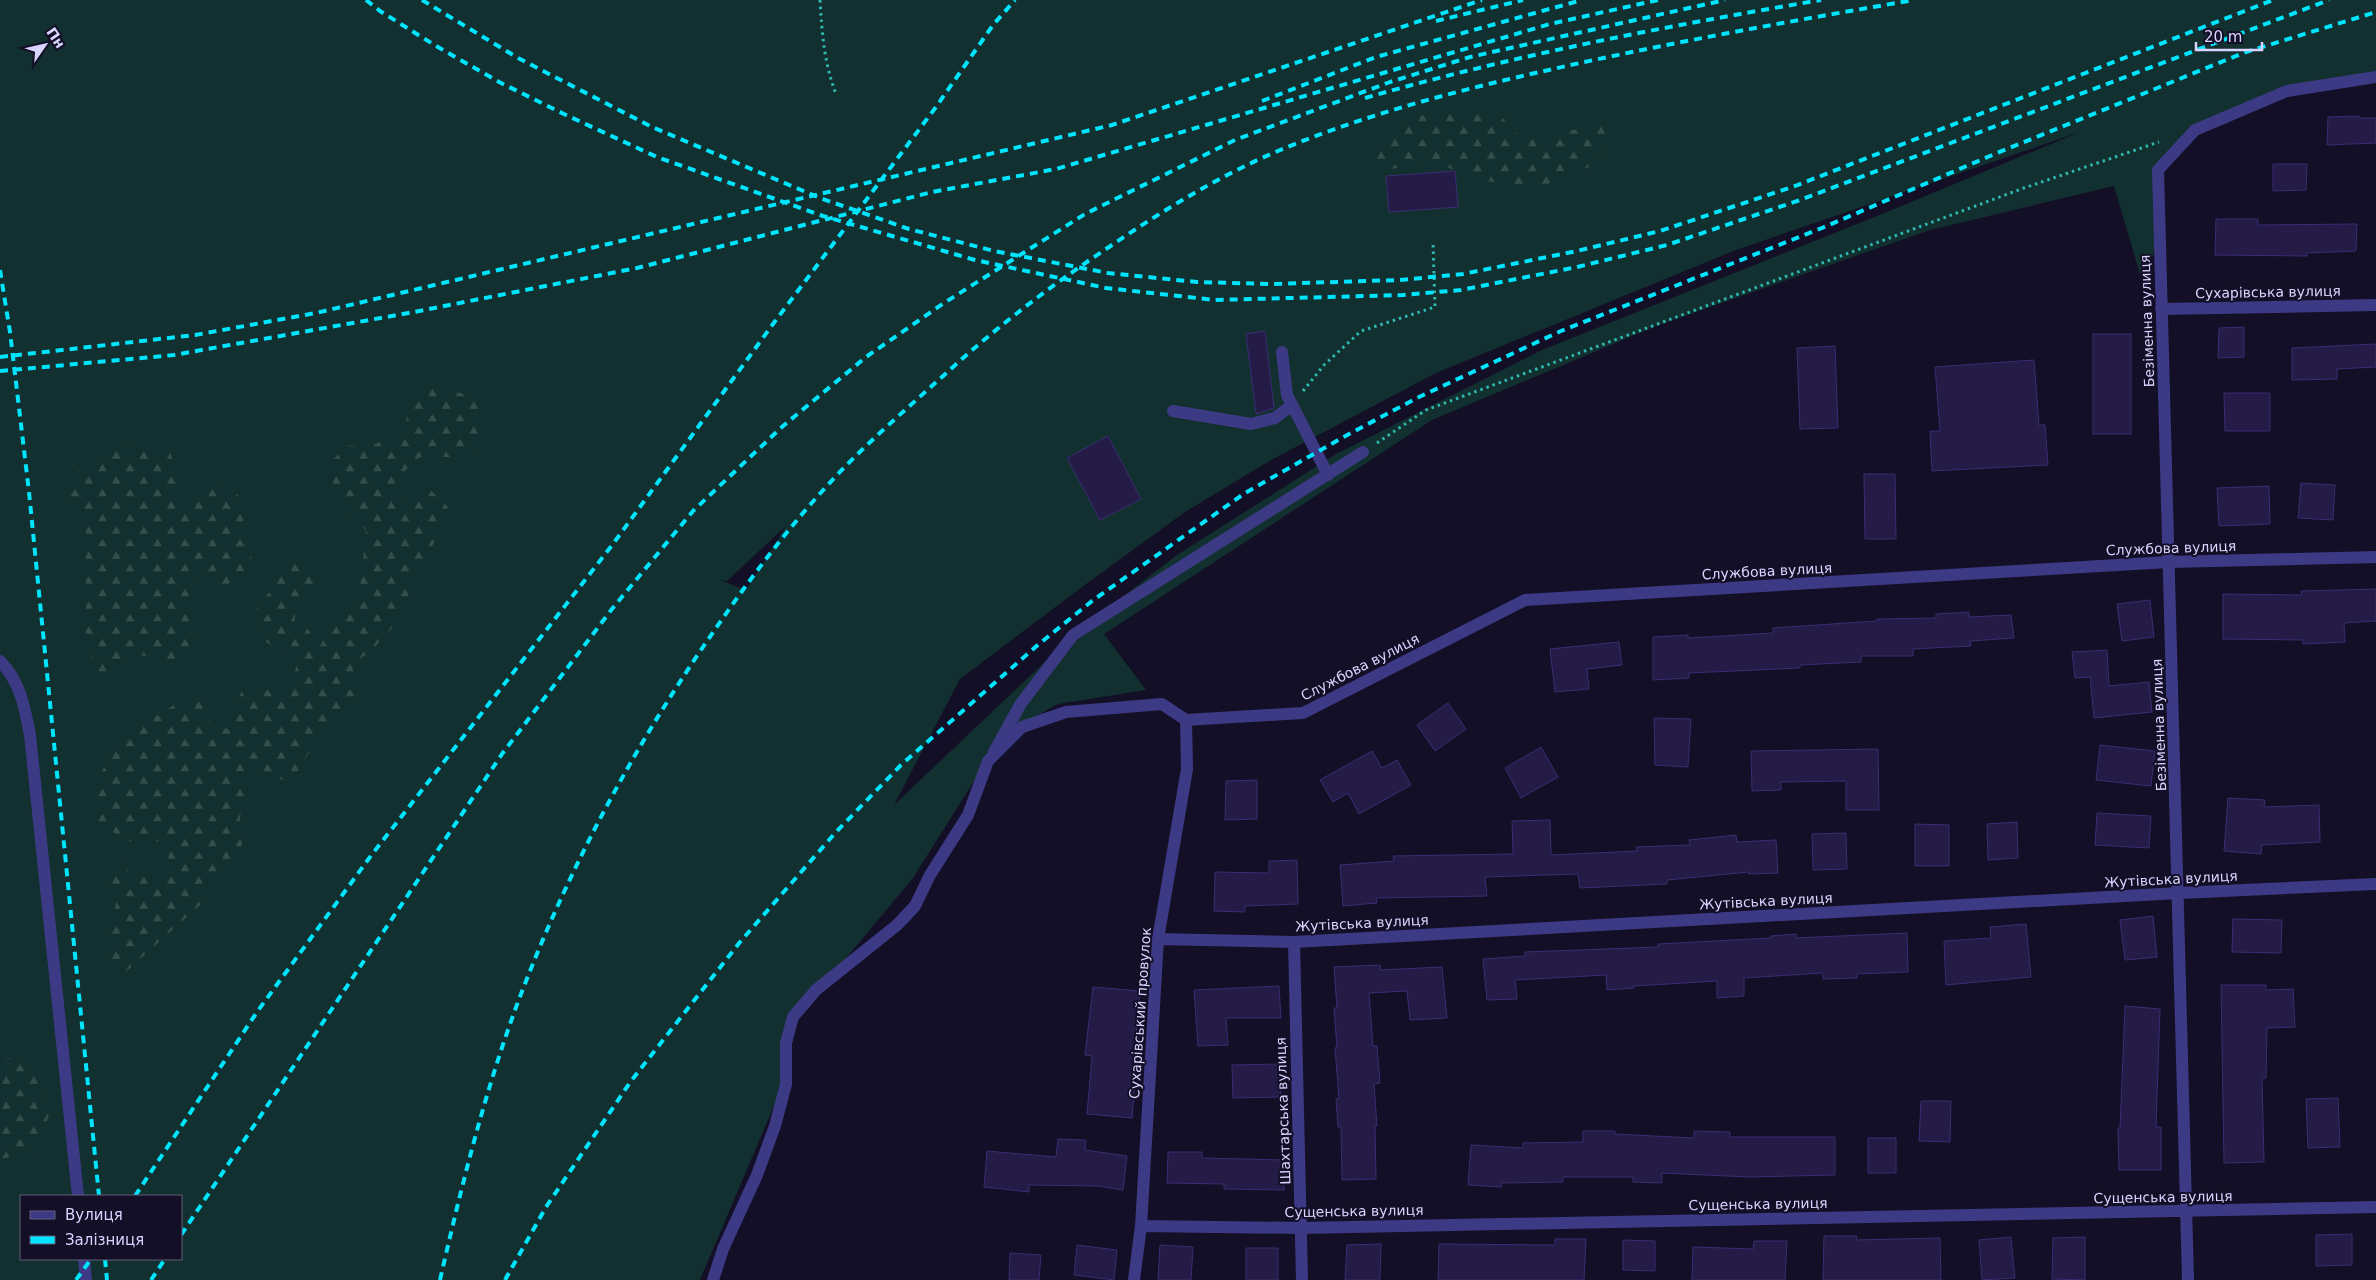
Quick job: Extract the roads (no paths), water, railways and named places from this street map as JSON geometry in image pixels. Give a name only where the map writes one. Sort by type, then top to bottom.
[{"type":"street","name":"Безіменна вулиця","points":[[2188,1280],[2158,170],[2195,130],[2220,119],[2287,91],[2376,77]]},
{"type":"street","name":"Сухарівська вулиця","points":[[2161,309],[2376,306]]},
{"type":"street","points":[[1282,352],[1287,395],[1328,475]]},
{"type":"street","points":[[1173,411],[1251,424],[1275,418],[1292,405]]},
{"type":"street","points":[[713,1280],[723,1249],[757,1175],[775,1126],[786,1084],[786,1043],[793,1017],[816,990],[897,925],[915,906],[930,875],[968,815],[988,761],[1020,705],[1073,635],[1363,452]]},
{"type":"street","name":"Службова вулиця","points":[[1186,720],[1303,713],[1525,600],[2169,562],[2376,557]]},
{"type":"street","points":[[0,661],[7,668],[23,698],[30,735],[78,1195]]},
{"type":"street","points":[[988,761],[1022,727],[1066,712],[1162,704],[1186,720]]},
{"type":"street","name":"Сухарівський провулок","points":[[1134,1280],[1141,1226],[1158,939],[1187,769],[1186,720]]},
{"type":"street","name":"Жутівська вулиця","points":[[1158,939],[1294,942],[2179,893],[2376,884]]},
{"type":"street","name":"Шахтарська вулиця","points":[[1294,942],[1302,1280]]},
{"type":"street","name":"Сущенська вулиця","points":[[1141,1226],[1302,1228],[2376,1207]]},
{"type":"street","points":[[84,1260],[86,1280]]},
{"type":"railway","points":[[366,0],[380,11],[436,46],[501,83],[564,114],[657,157],[823,216],[975,260],[1106,288],[1215,300],[1403,295],[1461,290],[1577,267],[1667,245],[1800,200],[2329,0]]},
{"type":"railway","points":[[422,0],[518,58],[652,127],[820,198],[909,229],[994,251],[1108,273],[1197,282],[1272,284],[1400,280],[1463,274],[1577,251],[1660,231],[1795,186],[2273,0]]},
{"type":"railway","points":[[136,1195],[257,1012],[370,857],[613,544],[773,324],[936,107],[993,25],[1015,0]]},
{"type":"railway","points":[[0,357],[195,335],[316,313],[1112,125],[1482,0]]},
{"type":"railway","points":[[1436,21],[1523,0]]},
{"type":"railway","points":[[1262,101],[1376,57],[1582,0]]},
{"type":"railway","points":[[0,371],[174,355],[414,312],[637,268],[932,192],[1056,169],[1550,24],[1658,0]]},
{"type":"railway","points":[[182,1234],[502,754],[612,609],[693,511],[783,426],[866,357],[944,303],[1085,214],[1235,140],[1390,82],[1470,57],[1725,0]]},
{"type":"railway","points":[[1365,98],[1535,55],[1706,20],[1821,0]]},
{"type":"railway","points":[[440,1280],[476,1136],[508,1029],[539,948],[559,903],[625,772],[703,647],[777,544],[853,458],[962,359],[1044,293],[1151,219],[1239,169],[1321,134],[1431,99],[1543,71],[1788,22],[1914,0]]},
{"type":"railway","points":[[505,1280],[546,1207],[631,1081],[740,942],[836,832],[901,765],[1039,644],[1092,601],[1245,493],[1419,397],[1561,331],[1822,228],[1997,153],[2246,52],[2376,12]]},
{"type":"railway","points":[[0,270],[10,332],[29,492],[99,1195]]},
{"type":"railway","points":[[76,1280],[90,1260]]},
{"type":"railway","points":[[105,1260],[107,1280]]},
{"type":"railway","points":[[151,1280],[164,1260]]}]
